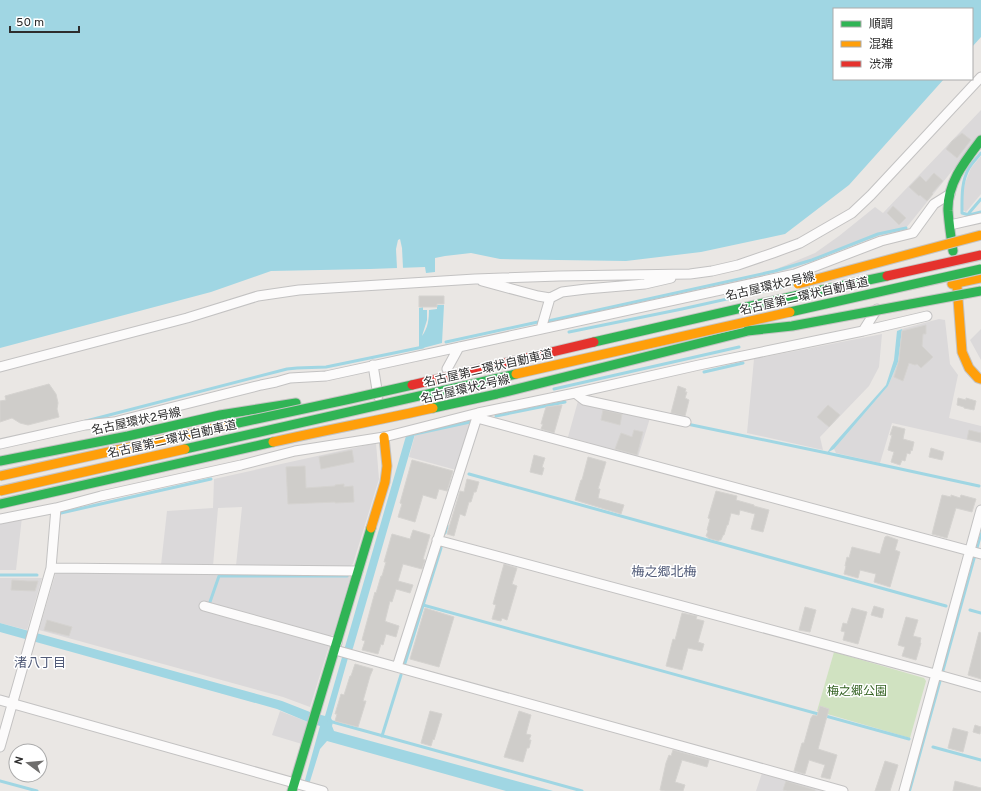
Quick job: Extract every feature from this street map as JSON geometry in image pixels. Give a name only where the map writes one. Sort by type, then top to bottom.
[{"type":"main road","points":[[981,140],[963,162],[954,181],[950,194],[948,210],[957,283],[962,352],[969,368],[978,378],[981,379]]},
{"type":"main road","points":[[786,287],[981,235]]},
{"type":"main road","name":"名古屋環状2号線","points":[[0,461],[128,436],[220,415],[334,397],[590,336],[724,309],[981,250]]},
{"type":"main road","name":"名古屋第二環状自動車道","points":[[0,476],[350,399],[981,255]]},
{"type":"main road","name":"名古屋第二環状自動車道","points":[[0,491],[981,269]]},
{"type":"main road","name":"名古屋環状2号線","points":[[0,504],[308,434],[382,420],[497,394],[745,331],[981,278]]},
{"type":"main road","points":[[659,341],[792,326],[981,291]]},
{"type":"main road","points":[[649,330],[737,300]]},
{"type":"main road","points":[[296,786],[316,712],[338,648],[358,571],[385,482],[387,466],[384,437]]},
{"type":"street","points":[[475,279],[550,298],[562,292],[645,284],[690,274],[712,271],[738,265],[773,254],[800,243],[852,213],[871,195],[981,77]]},
{"type":"street","points":[[0,444],[84,425],[114,422],[290,378],[326,376],[795,274],[881,241],[913,233],[934,204],[950,194]]},
{"type":"street","points":[[950,225],[981,218]]},
{"type":"street","points":[[0,367],[187,318],[258,296],[299,290],[475,279],[690,274]]},
{"type":"street","points":[[958,298],[981,296]]},
{"type":"street","points":[[541,329],[550,298]]},
{"type":"street","points":[[863,332],[884,299]]},
{"type":"street","points":[[0,519],[56,508],[101,496],[241,465],[295,451],[384,437],[699,365],[863,332],[927,316]]},
{"type":"street","points":[[447,369],[459,347]]},
{"type":"street","points":[[373,365],[384,437]]},
{"type":"street","points":[[575,393],[584,400],[686,422]]},
{"type":"street","points":[[497,394],[532,399],[551,398]]},
{"type":"street","points":[[397,667],[478,416]]},
{"type":"street","points":[[478,416],[976,553]]},
{"type":"street","points":[[295,451],[308,434]]},
{"type":"street","points":[[0,747],[51,568],[56,508]]},
{"type":"street","points":[[904,791],[976,553],[981,510]]},
{"type":"street","points":[[437,540],[981,687]]},
{"type":"street","points":[[51,568],[358,571]]},
{"type":"street","points":[[204,606],[338,648],[353,655],[843,791]]},
{"type":"street","points":[[0,700],[296,786],[310,787],[323,791]]},
{"type":"shaded area","points":[[981,110],[981,135],[906,228],[901,231],[878,236],[780,273],[779,268],[815,253],[875,207],[883,213]]},
{"type":"shaded area","points":[[981,156],[981,194],[966,212],[963,210],[963,193],[965,183],[971,168]]},
{"type":"shaded area","points":[[939,319],[945,320],[950,364],[958,375],[949,418],[981,426],[981,443],[892,423],[880,463],[836,453],[834,449],[888,386],[898,362],[902,329]]},
{"type":"shaded area","points":[[981,329],[981,360],[970,340]]},
{"type":"shaded area","points":[[882,334],[879,367],[869,386],[820,437],[823,450],[747,433],[754,359]]},
{"type":"shaded area","points":[[578,401],[650,418],[638,457],[568,437]]},
{"type":"shaded area","points":[[469,419],[472,420],[456,470],[409,457],[416,431]]},
{"type":"shaded area","points":[[376,443],[379,479],[353,564],[349,567],[236,566],[242,507],[218,508],[213,566],[161,565],[167,511],[213,508],[214,479]]},
{"type":"shaded area","points":[[22,517],[16,570],[0,570],[0,522]]},
{"type":"shaded area","points":[[56,572],[348,574],[350,578],[333,635],[327,637],[325,642],[329,646],[310,707],[283,697],[39,630]]},
{"type":"shaded area","points":[[0,578],[42,578],[27,630],[0,623]]},
{"type":"shaded area","points":[[280,711],[308,722],[302,744],[272,735]]},
{"type":"shaded area","points":[[762,773],[828,791],[756,791]]},
{"type":"green space","name":"梅之郷公園","points":[[834,652],[924,678],[926,681],[910,738],[817,711]]},
{"type":"water","points":[[0,0],[981,0],[981,37],[973,46],[973,8],[833,8],[833,80],[943,80],[849,185],[785,234],[701,252],[626,261],[500,259],[471,253],[435,258],[435,272],[426,273],[425,267],[271,271],[211,292],[0,348]]},
{"type":"water","points":[[437,305],[444,305],[442,343],[419,349],[419,308],[423,307],[423,310],[427,310],[427,320],[422,336],[428,323],[429,310],[437,309]]},
{"type":"water","points":[[902,329],[898,362],[888,386],[834,449],[827,453],[886,385],[894,360],[897,331]]},
{"type":"water","points":[[415,434],[353,648],[348,658],[331,718],[333,722],[332,726],[334,731],[553,791],[506,791],[327,741],[320,749],[307,791],[302,791],[320,726],[277,709],[0,632],[0,623],[282,701],[325,716],[406,436]]},
{"type":"water","points":[[981,530],[981,539],[911,791],[908,791]]},
{"type":"pier","points":[[400,239],[403,268],[397,268],[396,249],[398,240]]},
{"type":"building","points":[[962,133],[971,140],[957,158],[946,149],[952,141]]},
{"type":"building","points":[[934,173],[943,181],[927,201],[909,187],[920,176],[926,182]]},
{"type":"building","points":[[893,206],[906,218],[899,225],[887,213]]},
{"type":"building","points":[[419,296],[444,296],[444,304],[437,304],[437,307],[419,307]]},
{"type":"building","points":[[926,325],[926,334],[923,334],[922,346],[933,357],[921,368],[917,364],[915,365],[909,363],[903,381],[894,377],[899,360],[902,331]]},
{"type":"building","points":[[49,384],[56,394],[59,417],[28,425],[20,423],[12,418],[0,422],[0,401],[6,400],[5,396]]},
{"type":"building","points":[[678,386],[686,389],[685,392],[687,392],[685,398],[689,400],[685,416],[671,413]]},
{"type":"building","points":[[958,398],[966,400],[966,398],[976,401],[974,410],[957,405]]},
{"type":"building","points":[[562,405],[554,433],[541,429],[546,407]]},
{"type":"building","points":[[828,405],[840,415],[829,427],[817,417]]},
{"type":"building","points":[[603,410],[622,414],[620,425],[601,420]]},
{"type":"building","points":[[893,426],[905,429],[903,439],[914,442],[912,451],[911,450],[910,454],[907,453],[905,461],[902,460],[900,465],[891,462],[894,452],[888,450]]},
{"type":"building","points":[[634,430],[643,432],[637,455],[615,449],[621,433],[632,437]]},
{"type":"building","points":[[969,430],[981,433],[981,442],[967,439]]},
{"type":"building","points":[[931,448],[944,452],[942,460],[929,457]]},
{"type":"building","points":[[352,450],[354,462],[321,469],[319,457]]},
{"type":"building","points":[[534,455],[545,458],[542,467],[544,468],[542,475],[530,472]]},
{"type":"building","points":[[588,457],[606,462],[598,489],[600,489],[598,498],[624,505],[621,514],[575,500]]},
{"type":"building","points":[[412,460],[453,471],[447,491],[439,489],[436,499],[423,495],[415,522],[398,517],[402,504],[400,503]]},
{"type":"building","points":[[305,466],[306,488],[344,484],[344,487],[353,486],[354,502],[288,504],[286,467]]},
{"type":"building","points":[[467,479],[479,482],[476,492],[474,492],[471,502],[469,502],[465,516],[460,514],[454,536],[447,534],[460,491],[464,492]]},
{"type":"building","points":[[716,491],[737,496],[736,500],[769,510],[763,532],[751,529],[755,514],[740,510],[739,515],[731,513],[728,525],[721,540],[719,541],[708,538],[706,536],[710,519],[708,518]]},
{"type":"building","points":[[942,495],[951,497],[951,495],[960,498],[961,495],[976,499],[972,512],[956,508],[947,538],[932,534]]},
{"type":"building","points":[[413,530],[430,535],[423,559],[425,560],[422,569],[403,564],[398,581],[413,585],[410,593],[396,589],[392,602],[390,601],[385,621],[399,626],[396,637],[386,634],[383,645],[381,644],[378,654],[362,650],[365,641],[362,640],[375,592],[376,593],[386,562],[384,562],[392,534],[410,539]]},
{"type":"building","points":[[887,536],[898,540],[895,550],[900,552],[890,587],[874,582],[876,574],[860,570],[858,578],[844,574],[847,557],[849,558],[852,547],[880,554],[885,537]]},
{"type":"building","points":[[504,564],[517,568],[512,584],[517,586],[507,620],[502,618],[501,621],[492,619],[496,605],[493,604]]},
{"type":"building","points":[[12,580],[38,581],[35,591],[11,590]]},
{"type":"building","points":[[874,606],[884,609],[882,618],[871,615]]},
{"type":"building","points":[[805,607],[816,610],[810,632],[799,630]]},
{"type":"building","points":[[425,608],[454,617],[439,667],[410,659]]},
{"type":"building","points":[[852,608],[867,612],[858,644],[843,640],[845,632],[841,631],[843,623],[847,624]]},
{"type":"building","points":[[682,613],[697,616],[696,619],[704,621],[698,642],[704,644],[702,651],[688,648],[682,670],[666,666]]},
{"type":"building","points":[[906,617],[918,620],[913,636],[921,638],[916,660],[902,656],[905,647],[898,645]]},
{"type":"building","points":[[47,620],[72,627],[69,636],[44,630]]},
{"type":"building","points":[[979,632],[981,633],[981,679],[968,675]]},
{"type":"building","points":[[355,664],[373,669],[363,701],[366,701],[358,727],[335,721],[337,714],[335,714],[341,694],[344,695]]},
{"type":"building","points":[[820,706],[829,709],[818,749],[837,755],[830,779],[821,777],[825,765],[809,760],[805,774],[794,771],[811,718],[813,715],[817,716]]},
{"type":"building","points":[[430,711],[442,714],[431,746],[421,743]]},
{"type":"building","points":[[519,711],[531,715],[526,734],[531,735],[529,740],[531,740],[523,762],[504,757]]},
{"type":"building","points":[[975,725],[981,727],[980,734],[973,732]]},
{"type":"building","points":[[953,728],[968,732],[963,752],[948,748]]},
{"type":"building","points":[[673,750],[709,760],[707,767],[682,760],[675,782],[685,785],[683,791],[660,790],[666,763]]},
{"type":"building","points":[[885,761],[898,765],[890,791],[875,791]]},
{"type":"building","points":[[786,781],[815,790],[815,791],[783,790]]},
{"type":"building","points":[[955,781],[981,788],[981,791],[953,791]]},
{"type":"waterway","points":[[981,153],[966,173],[962,190],[962,213],[969,215],[981,212]]},
{"type":"waterway","points":[[969,215],[981,199]]},
{"type":"waterway","points":[[548,321],[775,271],[812,260],[878,234],[906,228]]},
{"type":"waterway","points":[[569,332],[794,284]]},
{"type":"waterway","points":[[446,342],[538,322]]},
{"type":"waterway","points":[[86,421],[287,369],[326,367],[423,347]]},
{"type":"waterway","points":[[554,389],[739,347]]},
{"type":"waterway","points":[[704,372],[743,363]]},
{"type":"waterway","points":[[496,416],[565,402]]},
{"type":"waterway","points":[[415,434],[470,422]]},
{"type":"waterway","points":[[687,424],[979,486]]},
{"type":"waterway","points":[[469,474],[946,606]]},
{"type":"waterway","points":[[61,513],[211,479]]},
{"type":"waterway","points":[[445,533],[447,526]]},
{"type":"waterway","points":[[405,663],[441,548]]},
{"type":"waterway","points":[[0,575],[37,575]]},
{"type":"waterway","points":[[210,602],[219,576],[347,576]]},
{"type":"waterway","points":[[423,605],[909,739]]},
{"type":"waterway","points":[[970,610],[981,613]]},
{"type":"waterway","points":[[382,736],[401,675]]},
{"type":"waterway","points":[[329,721],[582,791]]},
{"type":"waterway","points":[[933,747],[981,760]]},
{"type":"waterway","points":[[0,781],[37,791]]},
{"type":"traffic: fast","points":[[953,251],[948,211],[950,191],[963,164],[981,140]]},
{"type":"traffic: fast","points":[[790,312],[981,269]]},
{"type":"traffic: fast","points":[[594,342],[887,276]]},
{"type":"traffic: fast","points":[[747,331],[792,326],[981,291]]},
{"type":"traffic: fast","points":[[433,408],[497,394],[760,328]]},
{"type":"traffic: fast","points":[[185,449],[516,374]]},
{"type":"traffic: fast","points":[[229,425],[412,385]]},
{"type":"traffic: fast","points":[[0,461],[128,436],[220,415],[296,403]]},
{"type":"traffic: fast","points":[[0,504],[273,442]]},
{"type":"traffic: fast","points":[[292,791],[371,528]]},
{"type":"traffic: slow","points":[[798,284],[981,235]]},
{"type":"traffic: slow","points":[[952,284],[981,278]]},
{"type":"traffic: slow","points":[[957,286],[962,352],[969,368],[978,378],[981,379]]},
{"type":"traffic: slow","points":[[516,374],[790,312]]},
{"type":"traffic: slow","points":[[273,442],[433,408]]},
{"type":"traffic: slow","points":[[0,476],[229,425]]},
{"type":"traffic: slow","points":[[371,528],[385,482],[387,466],[384,437]]},
{"type":"traffic: slow","points":[[0,491],[185,449]]},
{"type":"traffic: jam","points":[[887,276],[981,255]]},
{"type":"traffic: jam","points":[[412,385],[594,342]]},
{"type":"district","name":"梅之郷北梅","points":[[664,571]]},
{"type":"district","name":"渚八丁目","points":[[40,662]]}]
